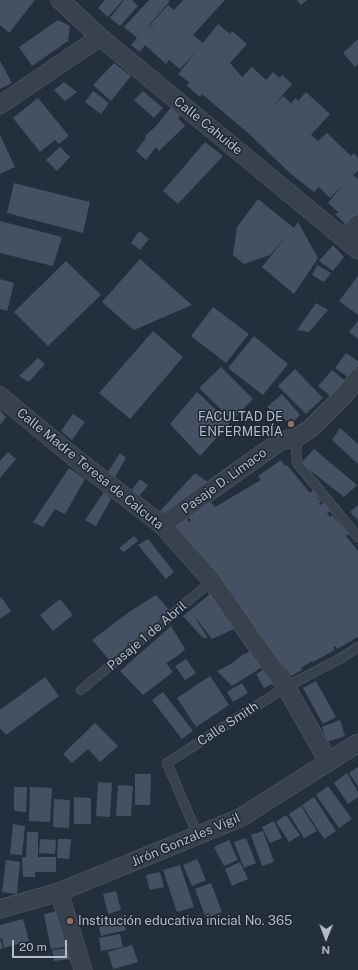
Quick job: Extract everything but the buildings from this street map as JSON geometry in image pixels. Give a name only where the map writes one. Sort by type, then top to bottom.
[{"type":"street","name":"Calle Cahuide","points":[[60,0],[100,37],[358,250]]},
{"type":"street","points":[[0,105],[100,37]]},
{"type":"street","points":[[344,238],[358,224]]},
{"type":"street","name":"Pasaje D. Limaco","points":[[162,526],[279,442],[298,436],[311,428],[346,393],[358,378]]},
{"type":"street","name":"Calle Madre Teresa de Calcuta","points":[[0,396],[80,462],[162,526],[212,581],[286,687],[328,761]]},
{"type":"street","name":"Jirón Gonzales Vigil","points":[[0,909],[59,892],[240,818],[358,743]]},
{"type":"street","points":[[59,892],[83,970]]},
{"type":"lane","points":[[298,436],[296,463],[358,537]]},
{"type":"lane","name":"Pasaje 1 de Abril","points":[[81,690],[212,581]]},
{"type":"lane","name":"Calle Smith","points":[[198,836],[167,763],[286,687],[343,657],[358,647]]},
{"type":"place","name":"FACULTAD DE ENFERMERÍA","points":[[291,424]]},
{"type":"place","name":"Institución educativa inicial No. 365","points":[[70,921]]}]
